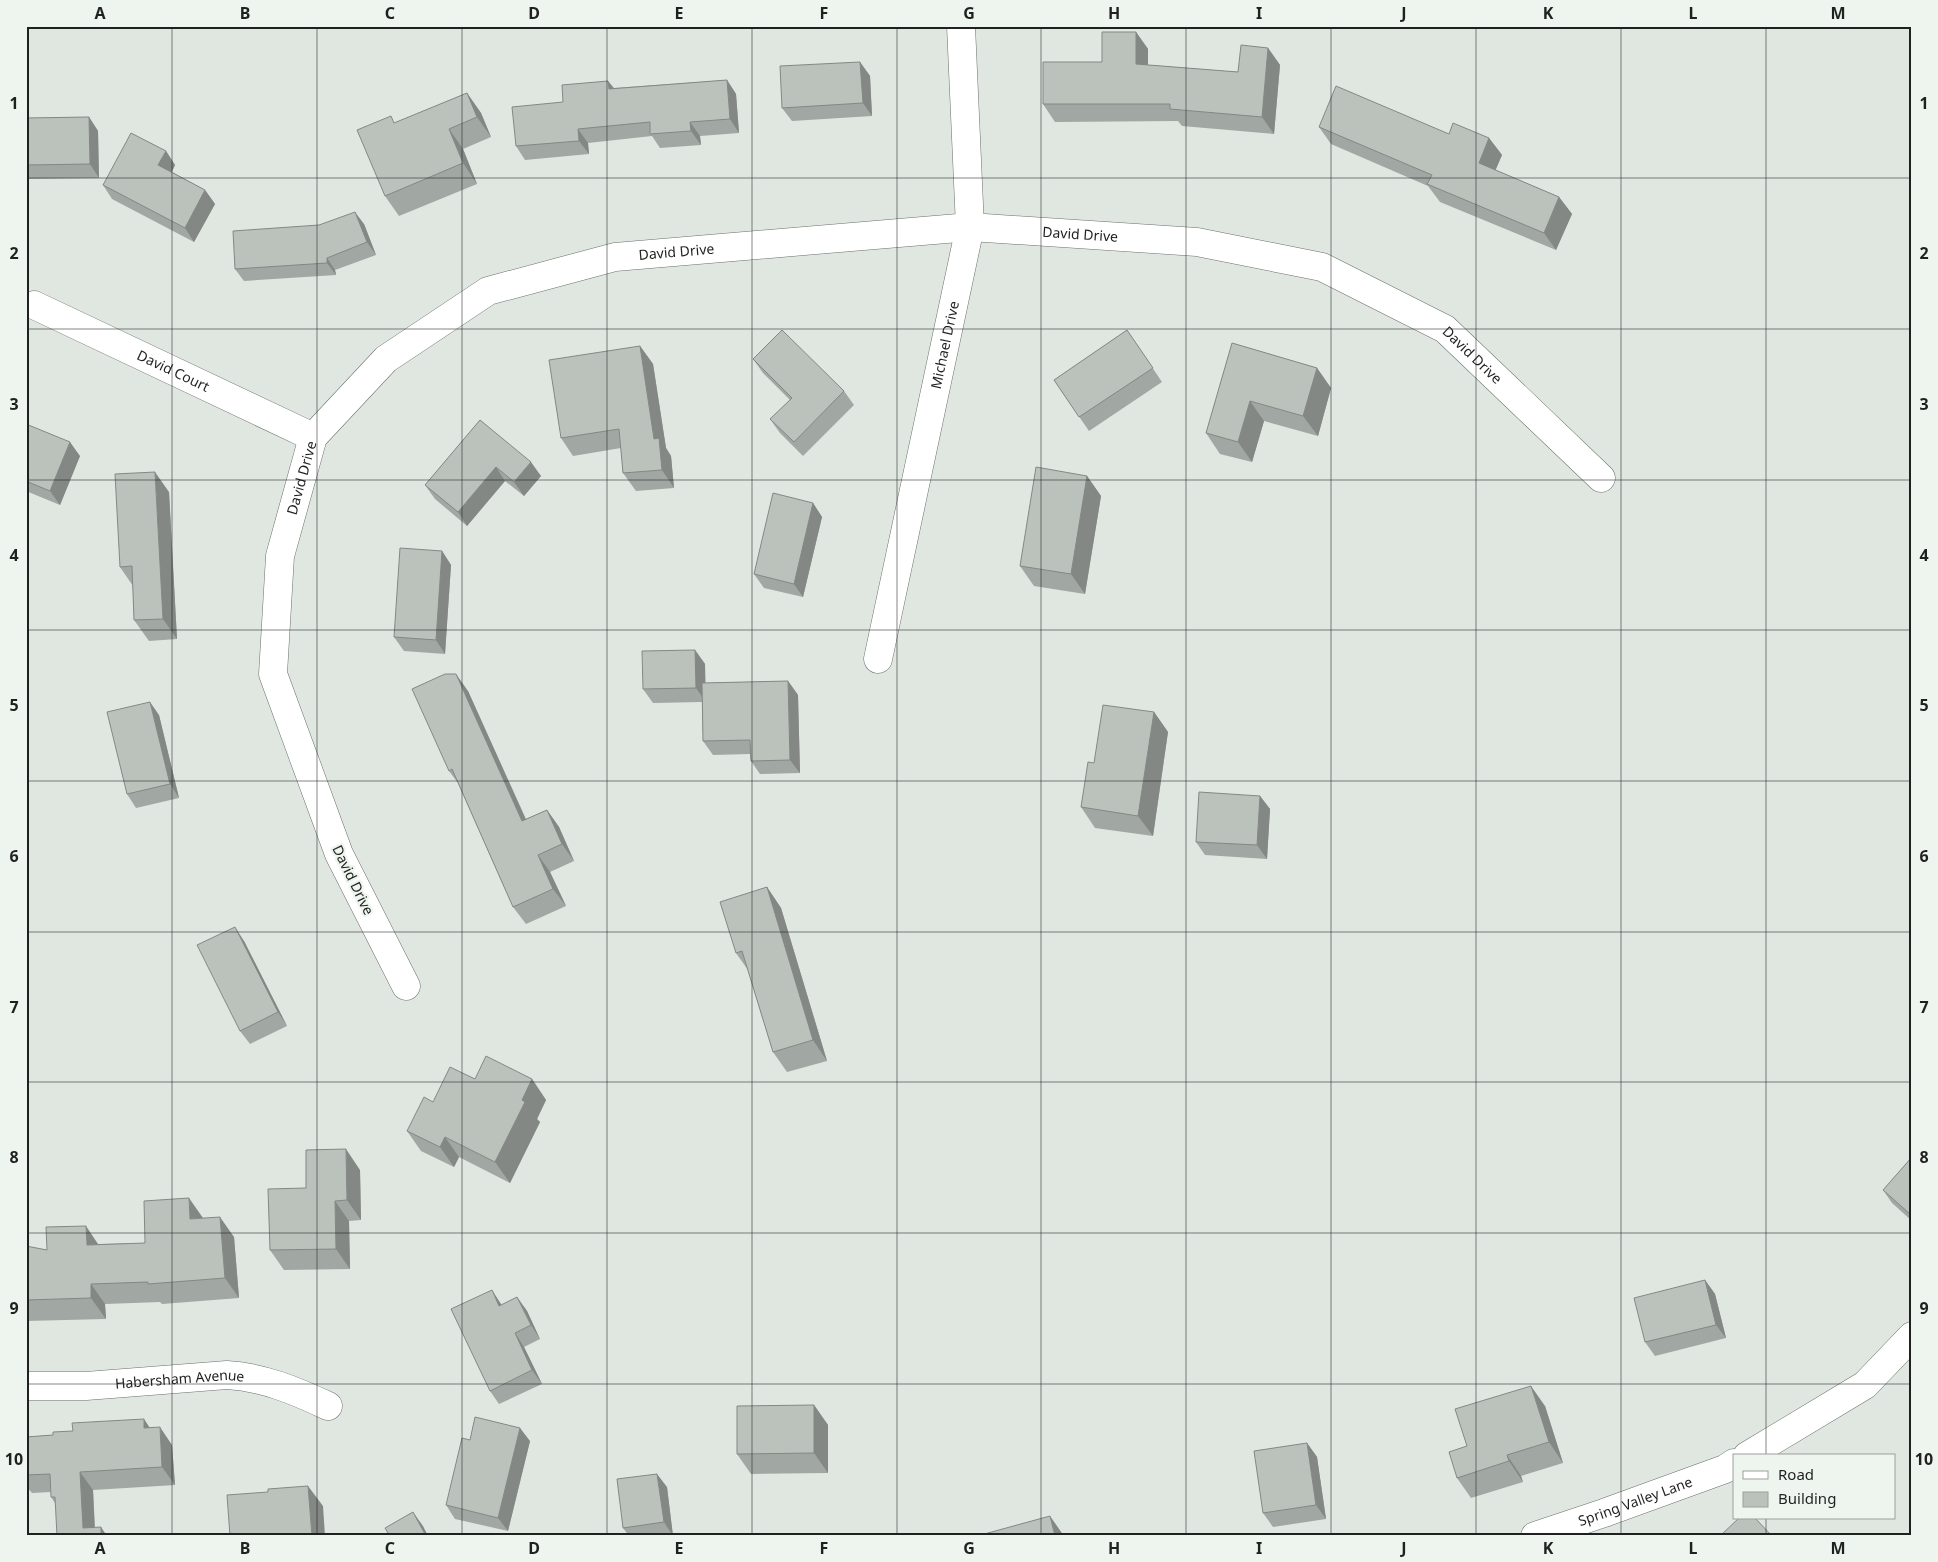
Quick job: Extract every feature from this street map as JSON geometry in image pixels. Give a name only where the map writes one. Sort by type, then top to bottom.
[{"type":"street","name":"Michael Drive","points":[[878,659],[970,227],[961,26]]},
{"type":"street","name":"David Drive","points":[[406,986],[339,854],[273,674],[280,556],[313,437],[386,359],[488,292],[615,257],[970,227],[1197,242],[1322,267],[1445,329],[1601,478]]},
{"type":"street","name":"David Court","points":[[34,305],[313,437]]},
{"type":"street","points":[[1750,1454],[1865,1385],[1912,1336]]},
{"type":"street","name":"Habersham Avenue","points":[[26,1386],[86,1386],[227,1375],[278,1385],[328,1406]]},
{"type":"street","name":"Spring Valley Lane","points":[[1535,1536],[1725,1469],[1733,1464]]},
{"type":"building","points":[[1102,32],[1136,32],[1136,64],[1238,72],[1241,45],[1268,48],[1262,117],[1170,109],[1170,104],[1043,104],[1043,62],[1102,62]]},
{"type":"building","points":[[860,62],[863,103],[782,108],[780,66]]},
{"type":"building","points":[[727,80],[730,119],[690,122],[691,131],[650,134],[650,122],[578,129],[579,141],[516,146],[512,107],[563,102],[562,85],[608,81],[609,89]]},
{"type":"building","points":[[1336,86],[1449,134],[1453,123],[1489,138],[1479,163],[1559,197],[1544,233],[1427,184],[1432,175],[1319,127]]},
{"type":"building","points":[[467,93],[477,117],[449,129],[463,163],[385,196],[357,130],[391,116],[394,123]]},
{"type":"building","points":[[89,117],[90,164],[26,165],[26,118]]},
{"type":"building","points":[[131,133],[166,151],[158,165],[205,190],[185,228],[103,185]]},
{"type":"building","points":[[355,212],[367,242],[327,258],[327,263],[235,269],[233,231],[319,225]]},
{"type":"building","points":[[782,330],[844,391],[794,442],[770,419],[792,398],[753,359]]},
{"type":"building","points":[[1127,330],[1153,368],[1079,417],[1054,380]]},
{"type":"building","points":[[1232,343],[1317,368],[1303,416],[1250,401],[1238,442],[1206,433]]},
{"type":"building","points":[[640,346],[654,439],[659,438],[662,470],[623,473],[619,429],[561,438],[549,360]]},
{"type":"building","points":[[480,420],[531,462],[514,482],[496,467],[458,512],[425,485]]},
{"type":"building","points":[[26,424],[70,442],[50,491],[26,481]]},
{"type":"building","points":[[1036,467],[1087,476],[1071,574],[1020,566]]},
{"type":"building","points":[[155,472],[163,619],[134,620],[132,566],[120,567],[115,474]]},
{"type":"building","points":[[773,493],[813,503],[794,584],[754,574]]},
{"type":"building","points":[[400,548],[442,551],[436,640],[394,637]]},
{"type":"building","points":[[695,650],[696,688],[643,689],[642,651]]},
{"type":"building","points":[[445,674],[456,674],[522,821],[547,810],[562,844],[538,855],[553,889],[513,907],[452,769],[449,771],[412,689]]},
{"type":"building","points":[[788,681],[790,760],[751,761],[750,740],[703,741],[702,683]]},
{"type":"building","points":[[150,702],[170,784],[127,794],[107,712]]},
{"type":"building","points":[[1103,705],[1154,712],[1138,816],[1081,807],[1088,762],[1094,763]]},
{"type":"building","points":[[1199,792],[1260,796],[1257,845],[1196,842]]},
{"type":"building","points":[[767,887],[813,1040],[773,1052],[742,951],[736,953],[720,902]]},
{"type":"building","points":[[235,927],[278,1012],[240,1031],[197,945]]},
{"type":"building","points":[[486,1056],[532,1079],[522,1100],[525,1102],[495,1162],[445,1137],[440,1147],[407,1131],[424,1097],[433,1102],[450,1067],[475,1079]]},
{"type":"building","points":[[346,1149],[347,1200],[335,1201],[336,1249],[270,1250],[268,1189],[306,1188],[306,1150]]},
{"type":"building","points":[[1912,1157],[1912,1212],[1910,1214],[1883,1190]]},
{"type":"building","points":[[189,1198],[190,1219],[220,1217],[225,1278],[148,1284],[148,1282],[91,1284],[91,1298],[26,1300],[26,1246],[47,1250],[46,1227],[86,1226],[87,1245],[145,1243],[144,1201]]},
{"type":"building","points":[[1705,1280],[1716,1325],[1645,1342],[1634,1298]]},
{"type":"building","points":[[492,1290],[499,1306],[517,1297],[531,1325],[515,1333],[532,1370],[490,1391],[451,1309]]},
{"type":"building","points":[[1531,1386],[1549,1442],[1507,1455],[1509,1461],[1457,1478],[1449,1452],[1467,1446],[1455,1409]]},
{"type":"building","points":[[814,1405],[814,1453],[737,1454],[737,1406]]},
{"type":"building","points":[[475,1417],[520,1428],[498,1518],[446,1505],[462,1438],[470,1440]]},
{"type":"building","points":[[144,1419],[144,1428],[160,1427],[162,1467],[80,1472],[83,1528],[101,1527],[101,1536],[57,1536],[55,1497],[51,1497],[50,1474],[26,1475],[26,1437],[53,1435],[53,1432],[73,1431],[72,1423]]},
{"type":"building","points":[[1307,1443],[1316,1505],[1263,1513],[1254,1451]]},
{"type":"building","points":[[657,1474],[664,1522],[623,1528],[617,1479]]},
{"type":"building","points":[[308,1486],[312,1536],[230,1536],[227,1495],[268,1492],[268,1489]]},
{"type":"building","points":[[413,1512],[426,1536],[383,1536],[388,1533],[385,1528]]},
{"type":"building","points":[[1050,1516],[1055,1536],[977,1536]]},
{"type":"building","points":[[1737,1520],[1757,1520],[1772,1536],[1720,1536]]}]
